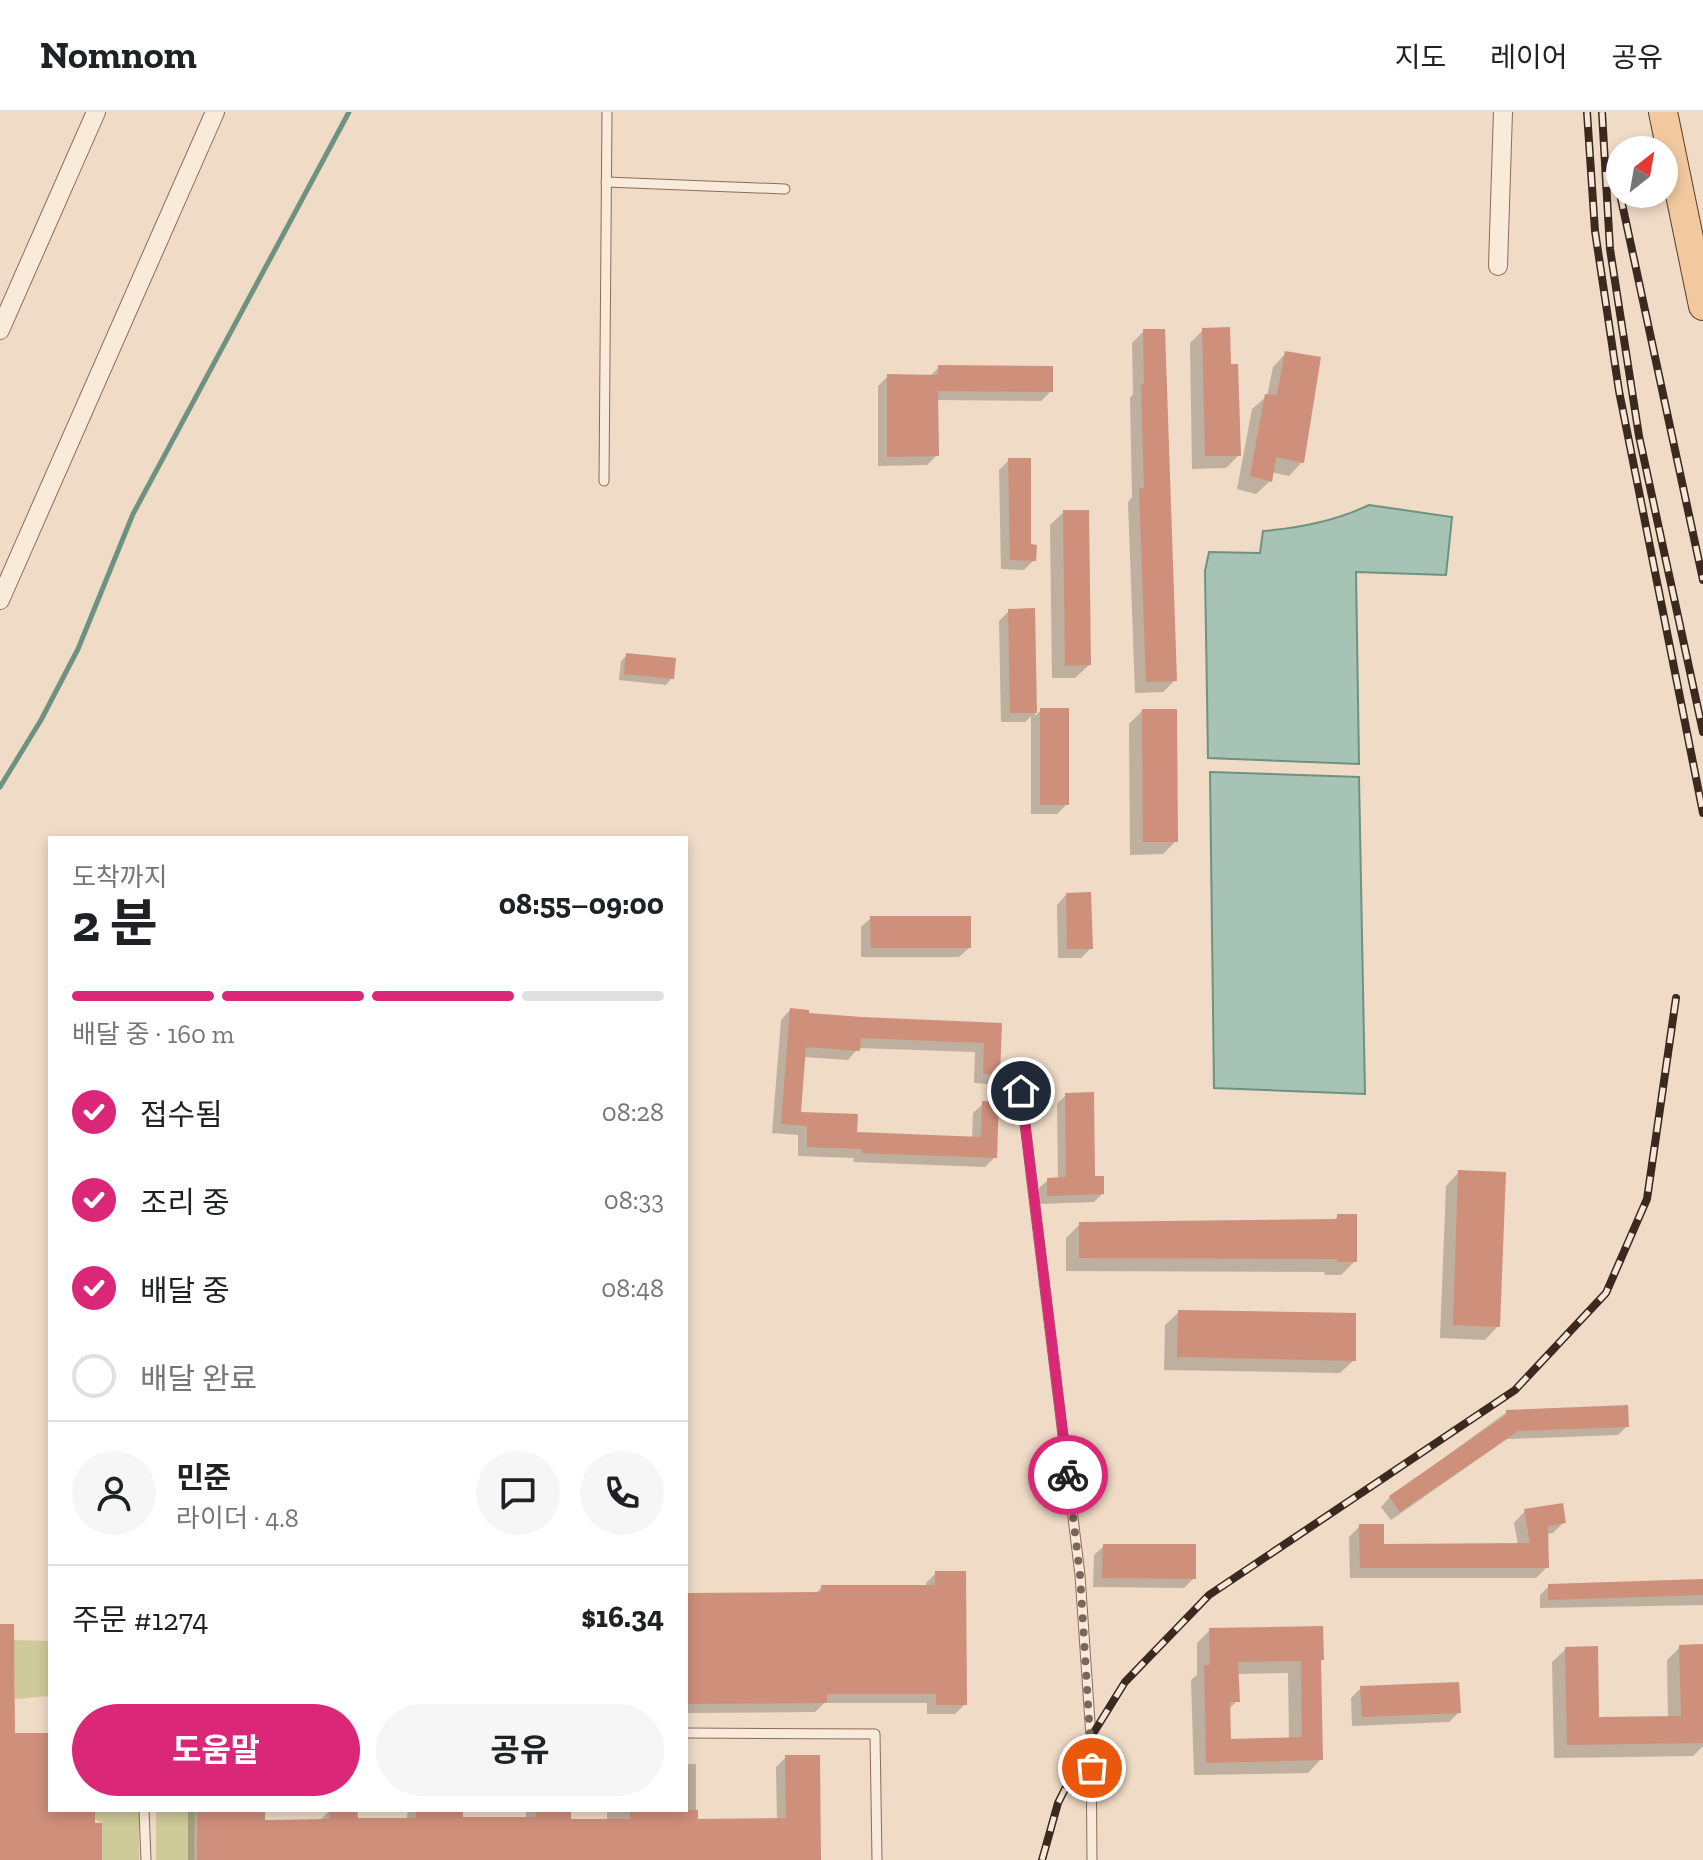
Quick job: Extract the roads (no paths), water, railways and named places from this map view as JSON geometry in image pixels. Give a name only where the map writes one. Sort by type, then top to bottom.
[{"type":"main road","points":[[1668,113],[1703,306]]},
{"type":"street","points":[[0,330],[96,112]]},
{"type":"street","points":[[0,600],[215,112]]},
{"type":"street","points":[[1498,266],[1503,112]]},
{"type":"lane","points":[[604,481],[607,112]]},
{"type":"lane","points":[[606,182],[785,189]]},
{"type":"lane","points":[[1021,1091],[1080,1575],[1091,1737],[1092,1860]]},
{"type":"lane","points":[[688,1733],[875,1734],[877,1860]]},
{"type":"lane","points":[[144,1812],[146,1860]]},
{"type":"waterway","points":[[0,787],[41,720],[78,649],[133,514],[349,112]]},
{"type":"railway","points":[[1587,112],[1595,231],[1619,391],[1703,813]]},
{"type":"railway","points":[[1602,112],[1610,249],[1639,436],[1703,732]]},
{"type":"railway","points":[[1623,208],[1703,580]]},
{"type":"railway","points":[[1042,1860],[1058,1803],[1091,1737],[1125,1682],[1209,1595],[1515,1390],[1606,1293],[1647,1199],[1676,998]]}]
